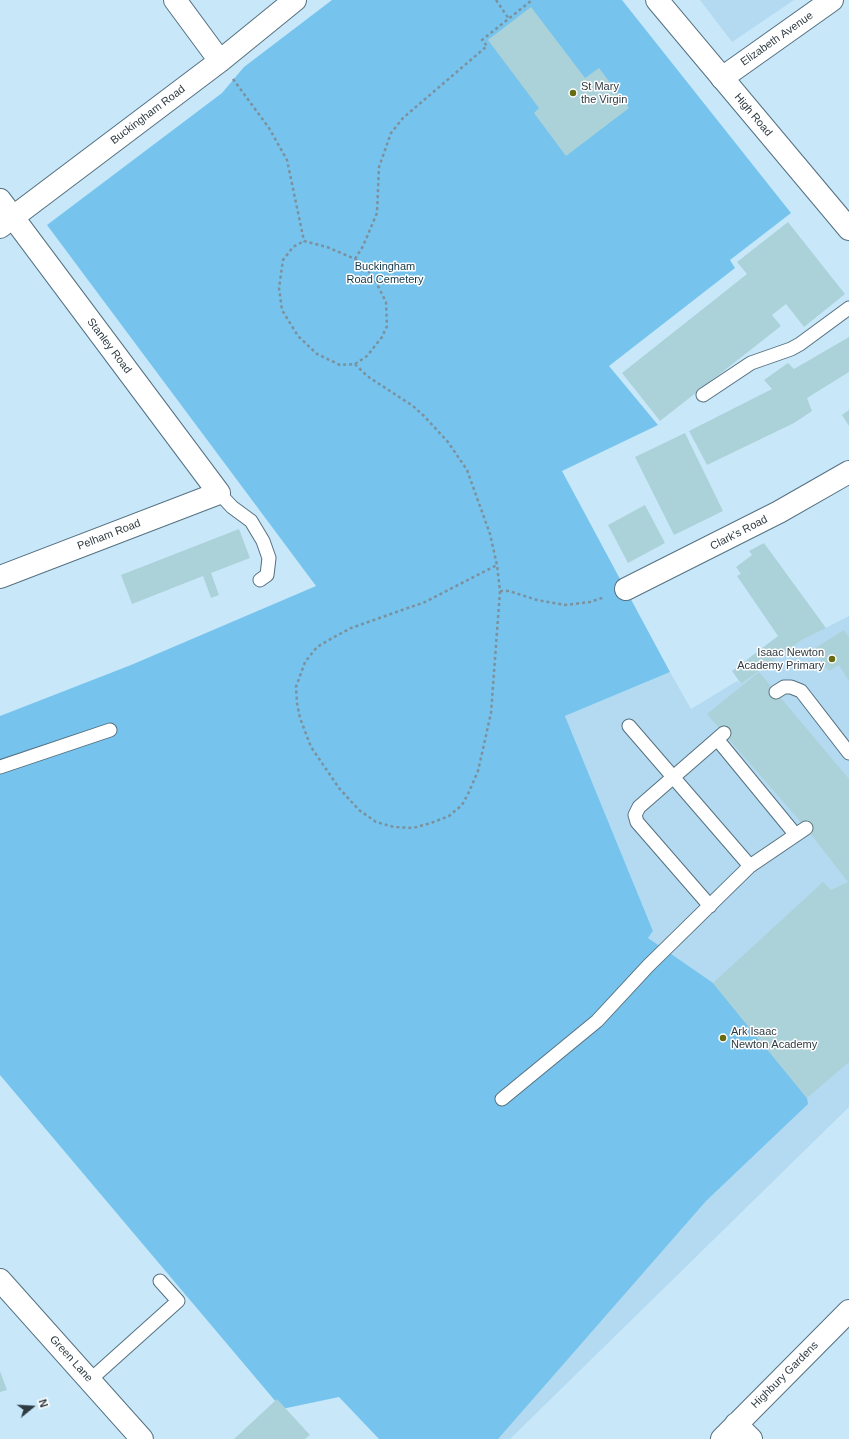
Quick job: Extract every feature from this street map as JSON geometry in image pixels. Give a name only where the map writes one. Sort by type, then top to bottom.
[{"type":"street","points":[[175,0],[220,61]]},
{"type":"street","name":"Buckingham Road","points":[[6,223],[220,61],[295,0]]},
{"type":"street","name":"High Road","points":[[657,0],[849,229]]},
{"type":"street","name":"Elizabeth Avenue","points":[[722,78],[832,0]]},
{"type":"street","name":"Stanley Road","points":[[0,200],[6,223],[219,493]]},
{"type":"street","name":"Clark's Road","points":[[626,590],[779,512],[849,472]]},
{"type":"street","name":"Pelham Road","points":[[0,577],[219,493]]},
{"type":"street","name":"Green Lane","points":[[0,1280],[142,1439]]},
{"type":"street","name":"Highbury Gardens","points":[[736,1434],[849,1311]]},
{"type":"lane","points":[[703,395],[751,363],[791,349],[800,344],[849,308]]},
{"type":"lane","points":[[219,493],[232,507],[251,521],[263,541],[270,558],[266,575],[260,580]]},
{"type":"lane","points":[[776,692],[784,687],[791,687],[801,691],[849,753]]},
{"type":"lane","points":[[629,726],[672,778],[750,866]]},
{"type":"lane","points":[[0,767],[110,730]]},
{"type":"lane","points":[[502,1099],[597,1021],[648,966],[710,906],[750,866],[800,831],[720,736],[639,807],[635,815],[637,822],[710,906]]},
{"type":"lane","points":[[90,1380],[178,1301],[160,1281]]},
{"type":"path","points":[[496,0],[509,19]]},
{"type":"path","points":[[355,259],[363,246],[377,213],[378,167],[391,133],[403,118],[487,46],[482,40],[532,0]]},
{"type":"path","points":[[220,61],[269,128],[287,160],[304,241]]},
{"type":"path","points":[[304,241],[321,245],[355,259],[365,267],[374,278],[386,302],[388,313],[387,326],[382,337],[367,356],[355,364],[340,365],[317,354],[298,336],[282,310],[279,288],[283,260],[293,247],[304,241]]},
{"type":"path","points":[[355,364],[375,382],[413,406],[448,442],[467,470],[490,534],[497,565],[500,591],[490,714],[478,771],[468,794],[462,805],[449,816],[431,823],[413,828],[394,827],[376,822],[359,810],[339,788],[311,747],[300,718],[297,703],[296,687],[305,662],[317,647],[351,628],[426,602],[497,565]]},
{"type":"path","points":[[500,591],[509,591],[537,600],[565,605],[590,602],[626,590]]},
{"type":"shaded area","points":[[700,0],[794,0],[732,42]]},
{"type":"shaded area","name":"Ark Isaac Newton Academy","points":[[849,616],[849,1107],[510,1439],[403,1439],[648,938],[653,931],[565,716],[670,672],[691,709],[737,681],[741,684],[802,640]]},
{"type":"green space","name":"Buckingham Road Cemetery","points":[[332,0],[622,0],[791,213],[730,260],[735,268],[609,366],[658,425],[562,471],[670,672],[565,716],[653,931],[648,938],[713,983],[807,1098],[808,1104],[706,1201],[498,1439],[379,1439],[339,1397],[282,1409],[0,1075],[0,716],[131,665],[316,586],[47,225],[222,93],[244,67]]},
{"type":"building","name":"St Mary the Virgin","points":[[531,7],[585,78],[599,68],[629,108],[566,156],[534,113],[539,108],[488,40]]},
{"type":"building","points":[[788,222],[845,294],[804,327],[786,304],[772,315],[781,326],[660,421],[622,373],[747,274],[737,262]]},
{"type":"building","points":[[849,337],[849,372],[807,398],[812,411],[794,423],[707,465],[689,431],[772,389],[764,380],[788,363],[794,369]]},
{"type":"building","points":[[849,410],[849,426],[842,415]]},
{"type":"building","points":[[685,433],[723,511],[674,535],[635,457]]},
{"type":"building","points":[[645,505],[665,543],[628,563],[608,525]]},
{"type":"building","points":[[239,529],[250,558],[211,573],[219,595],[211,598],[203,576],[132,604],[121,575]]},
{"type":"building","points":[[764,543],[826,628],[802,640],[741,684],[732,671],[778,636],[737,576],[741,574],[736,567],[752,555],[749,551]]},
{"type":"building","points":[[844,630],[849,638],[849,681],[839,665],[829,671],[812,650]]},
{"type":"building","points":[[759,672],[849,779],[849,1062],[807,1098],[713,983],[823,882],[831,890],[848,882],[806,828],[707,714]]},
{"type":"building","points":[[0,1371],[7,1390],[0,1392]]},
{"type":"building","points":[[277,1399],[310,1435],[305,1439],[234,1439]]},
{"type":"place","name":"St Mary the Virgin","points":[[573,93]]},
{"type":"place","name":"Isaac Newton Academy Primary","points":[[832,659]]},
{"type":"place","name":"Ark Isaac Newton Academy","points":[[723,1038]]}]
